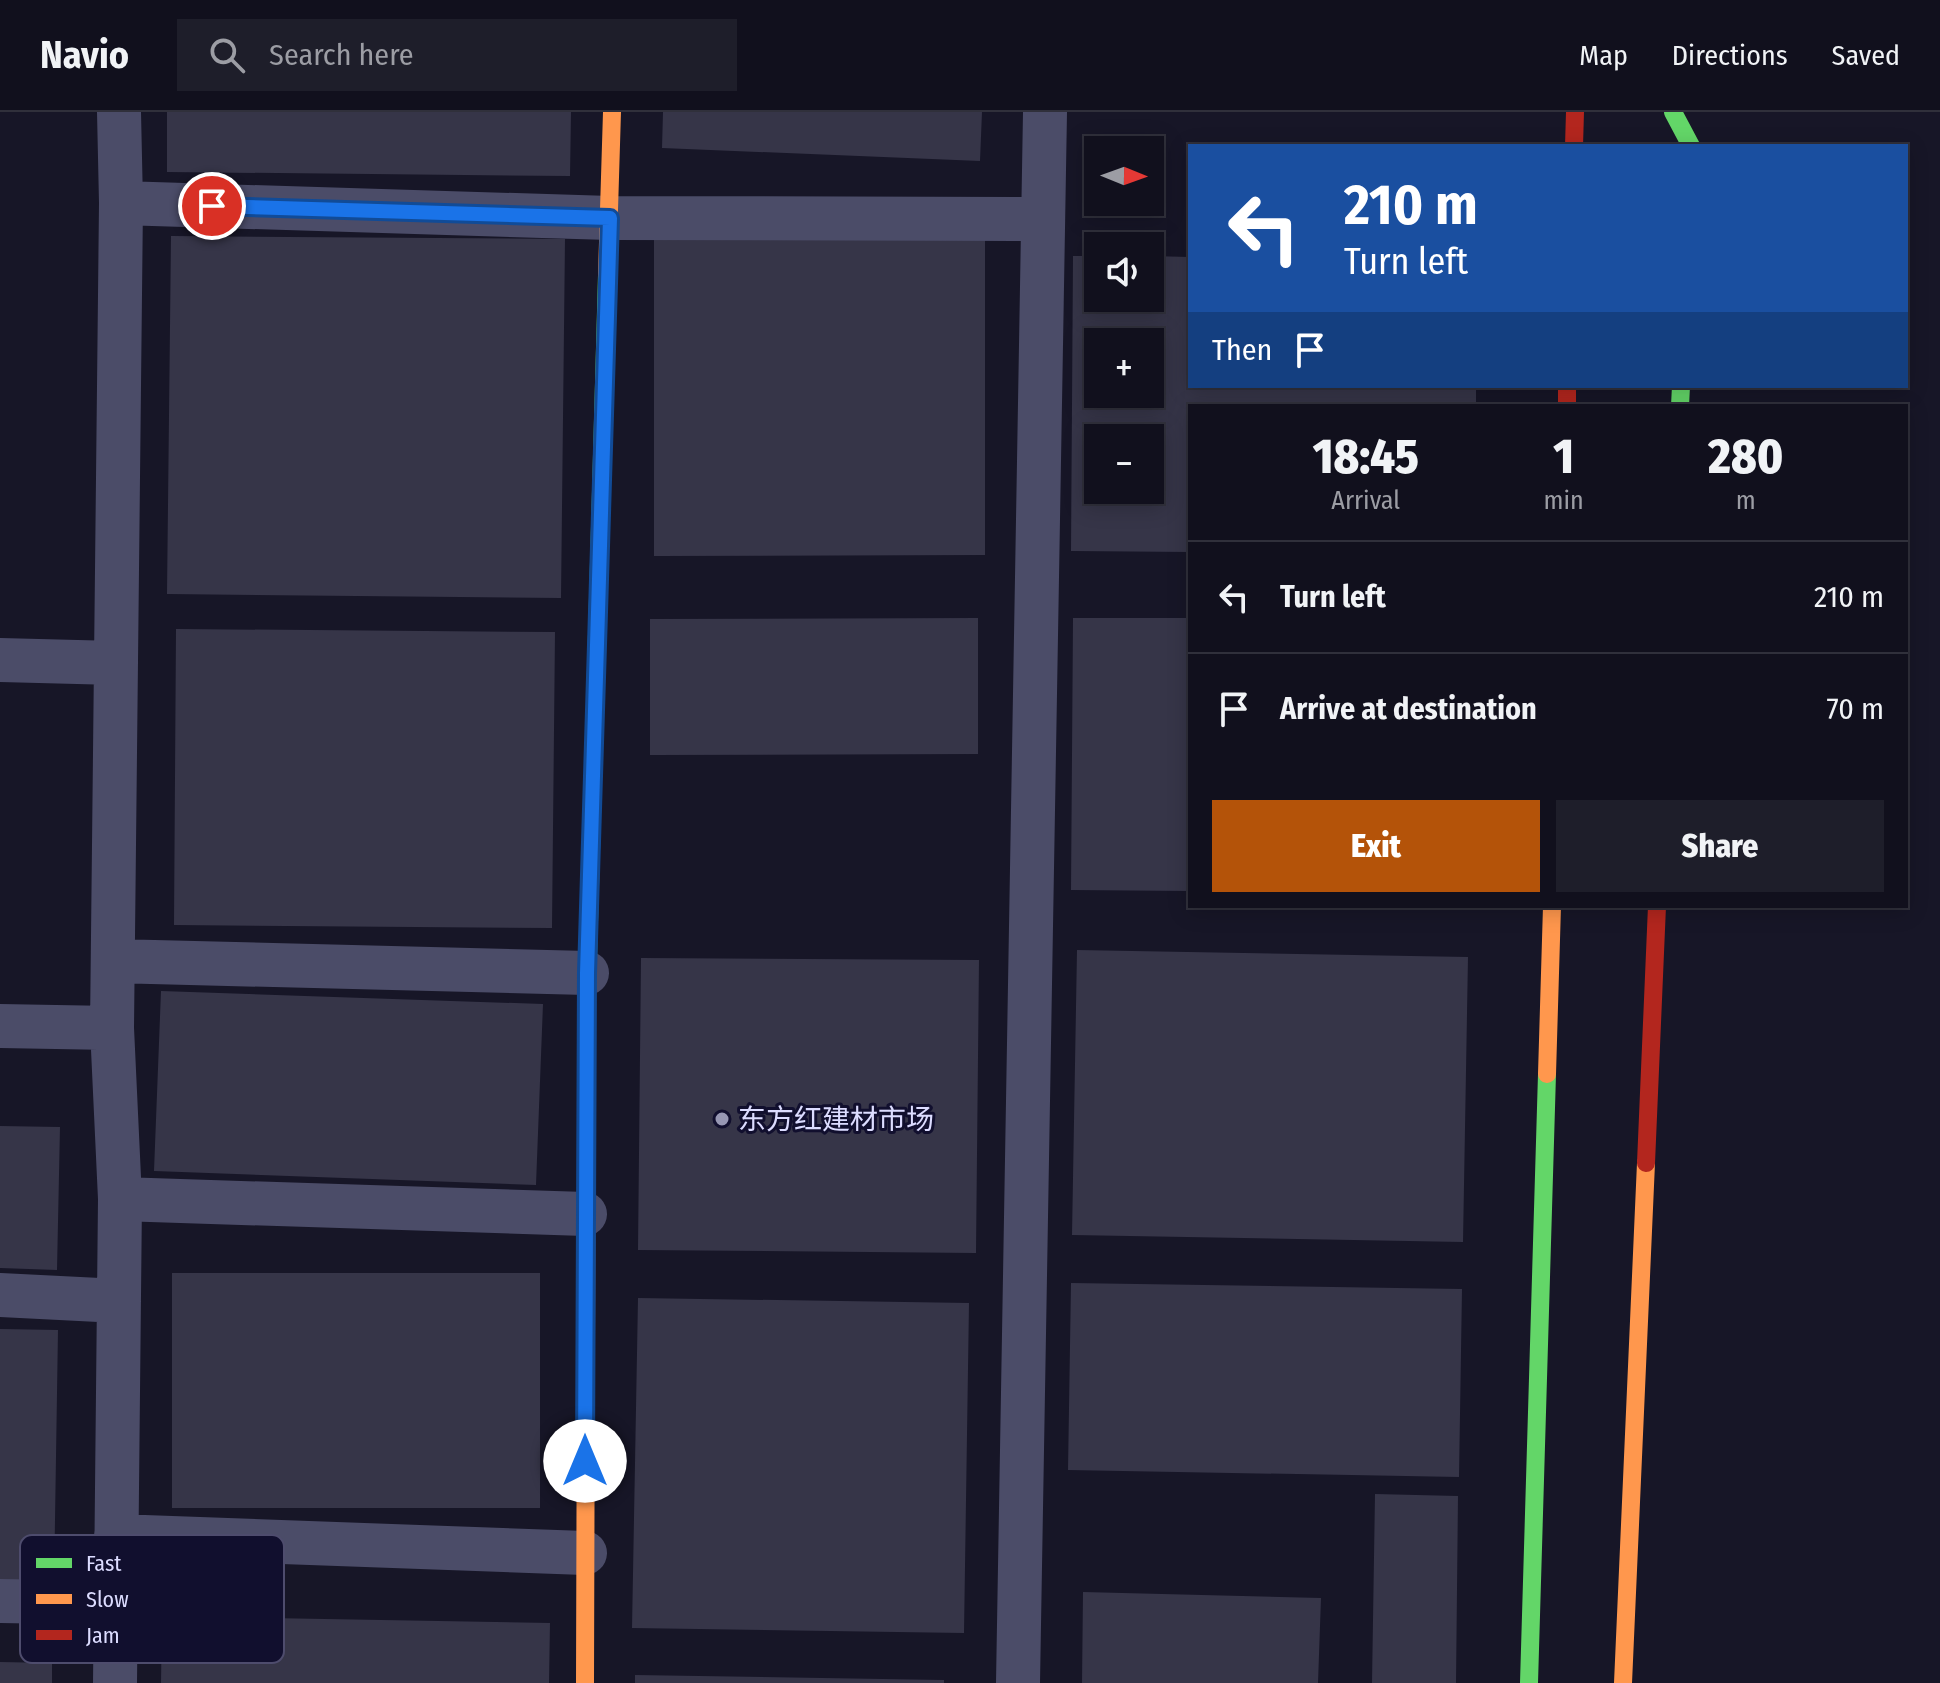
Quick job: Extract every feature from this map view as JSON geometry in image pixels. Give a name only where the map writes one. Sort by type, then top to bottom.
[{"type":"street","points":[[116,1535],[120,1199],[112,1028],[121,203],[119,112]]},
{"type":"street","points":[[585,1683],[587,973],[612,112]]},
{"type":"street","points":[[1018,1683],[1045,112]]},
{"type":"street","points":[[1574,144],[1575,112]]},
{"type":"street","points":[[1673,112],[1690,144]]},
{"type":"street","points":[[121,203],[610,218],[1042,219]]},
{"type":"street","points":[[0,660],[116,663]]},
{"type":"street","points":[[1529,1683],[1552,908]]},
{"type":"street","points":[[1623,1683],[1657,908]]},
{"type":"street","points":[[113,961],[587,973]]},
{"type":"street","points":[[0,1026],[112,1028]]},
{"type":"street","points":[[120,1199],[585,1214]]},
{"type":"street","points":[[0,1295],[119,1301]]},
{"type":"street","points":[[284,1542],[585,1553]]},
{"type":"street","points":[[0,1601],[20,1601]]},
{"type":"building","points":[[167,112],[571,112],[570,176],[167,172]]},
{"type":"building","points":[[663,112],[982,112],[980,161],[662,148]]},
{"type":"building","points":[[171,236],[565,239],[561,598],[167,594]]},
{"type":"building","points":[[985,237],[985,555],[654,556],[654,238]]},
{"type":"building","points":[[1073,256],[1084,256],[1084,312],[1164,312],[1164,256],[1188,257],[1188,388],[1476,388],[1476,404],[1188,404],[1188,552],[1071,551]]},
{"type":"building","points":[[978,618],[978,754],[650,755],[650,619]]},
{"type":"building","points":[[1073,618],[1188,618],[1188,891],[1071,890]]},
{"type":"building","points":[[176,629],[555,632],[552,928],[174,925]]},
{"type":"building","points":[[1077,950],[1468,957],[1463,1242],[1072,1235]]},
{"type":"building","points":[[641,958],[979,960],[976,1253],[638,1250]]},
{"type":"building","points":[[161,991],[543,1004],[536,1185],[154,1171]]},
{"type":"building","points":[[0,1126],[60,1127],[57,1270],[0,1268]]},
{"type":"building","points":[[172,1273],[540,1273],[540,1508],[172,1508]]},
{"type":"building","points":[[1071,1283],[1462,1289],[1459,1477],[1068,1470]]},
{"type":"building","points":[[638,1298],[969,1303],[964,1633],[632,1628]]},
{"type":"building","points":[[0,1329],[58,1330],[55,1535],[20,1535],[20,1583],[0,1583]]},
{"type":"building","points":[[1375,1494],[1458,1496],[1456,1683],[1372,1683]]},
{"type":"building","points":[[1083,1592],[1321,1598],[1318,1683],[1082,1683]]},
{"type":"building","points":[[284,1618],[550,1623],[549,1683],[161,1683],[161,1663],[284,1663]]},
{"type":"building","points":[[0,1662],[52,1663],[52,1683],[0,1683]]},
{"type":"building","points":[[635,1675],[944,1680],[944,1683],[635,1683]]},
{"type":"traffic: fast","points":[[1673,112],[1690,144]]},
{"type":"traffic: fast","points":[[587,994],[607,275]]},
{"type":"traffic: fast","points":[[1680,404],[1681,388]]},
{"type":"traffic: fast","points":[[1529,1683],[1547,1074]]},
{"type":"traffic: slow","points":[[607,275],[612,112]]},
{"type":"traffic: slow","points":[[1547,1074],[1552,908]]},
{"type":"traffic: slow","points":[[585,1683],[587,994]]},
{"type":"traffic: slow","points":[[1623,1683],[1646,1163]]},
{"type":"traffic: jam","points":[[1574,144],[1575,112]]},
{"type":"traffic: jam","points":[[1567,388],[1567,404]]},
{"type":"traffic: jam","points":[[1646,1163],[1657,908]]},
{"type":"place","name":"东方红建材市场","points":[[722,1119]]},
{"type":"route","points":[[212,206],[610,218],[587,973],[585,1461]]}]
